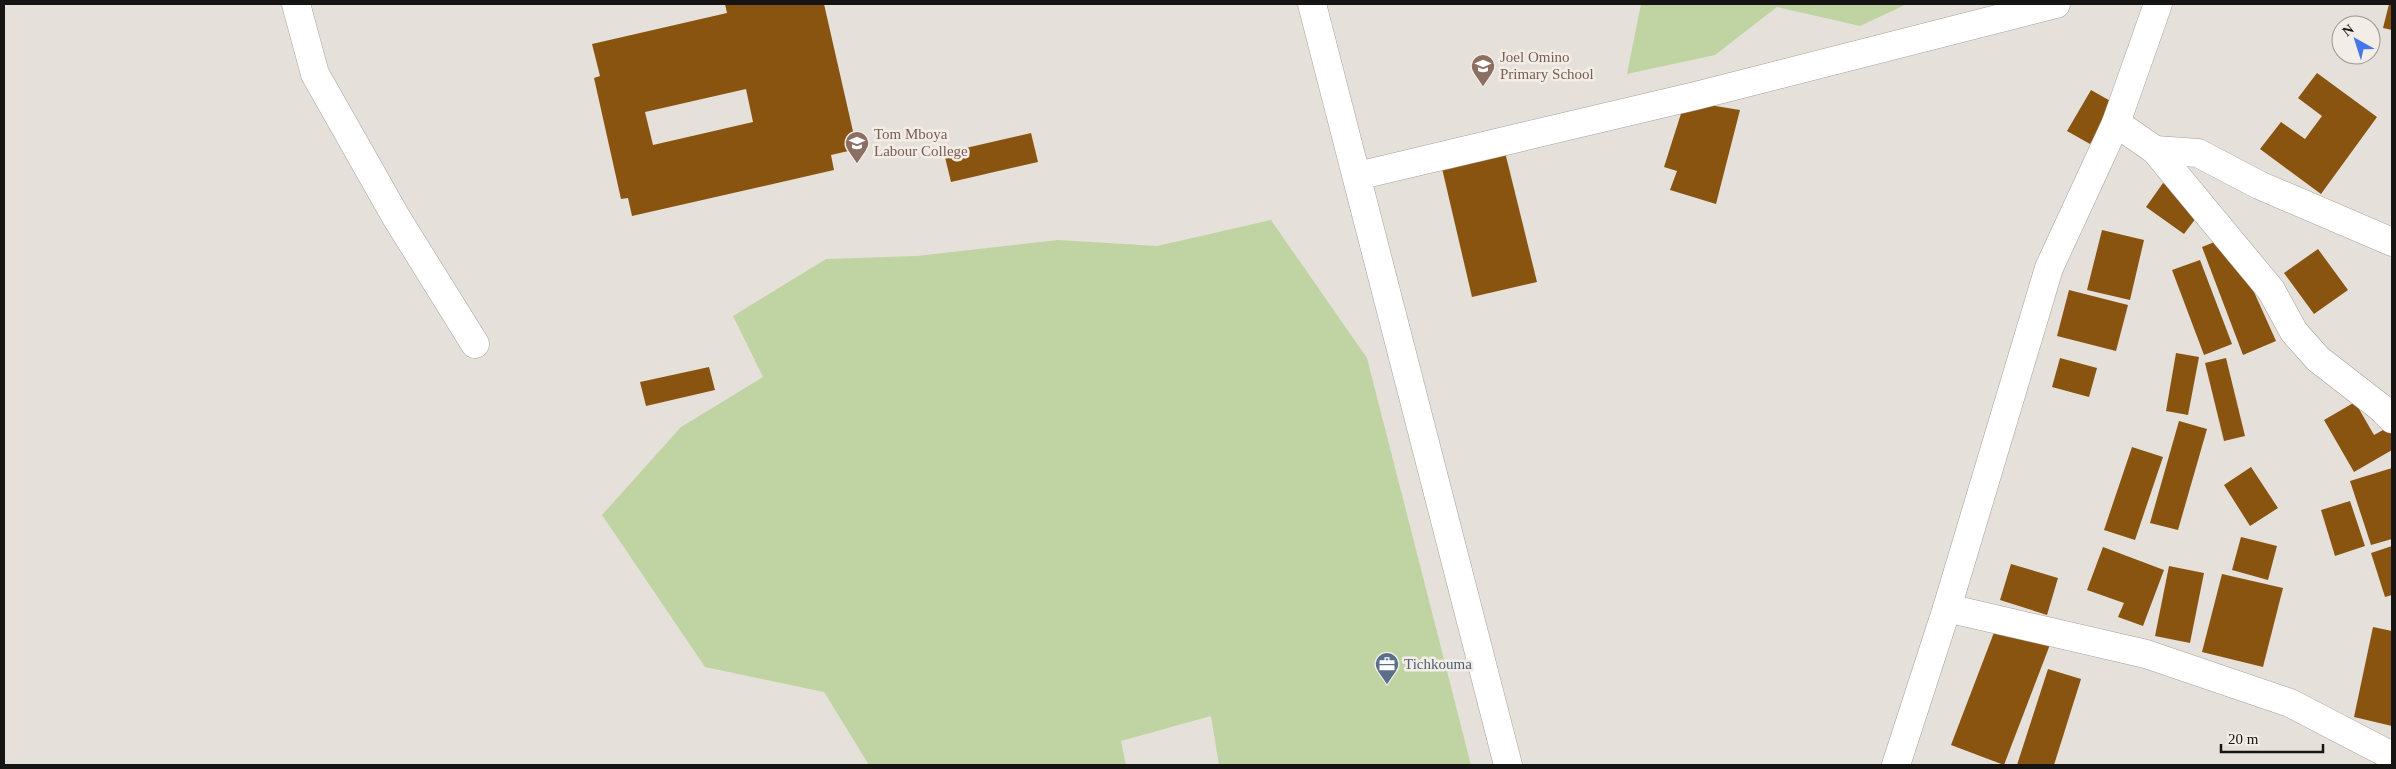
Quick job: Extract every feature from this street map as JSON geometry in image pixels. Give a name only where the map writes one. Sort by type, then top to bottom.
[{"type":"street","points":[[296,4],[315,74],[396,217],[475,344]]},
{"type":"street","points":[[1312,4],[1508,765]]},
{"type":"street","points":[[1357,176],[1695,96],[2056,4]]},
{"type":"street","points":[[1896,765],[1947,608],[2049,268],[2116,124],[2158,4]]},
{"type":"street","points":[[2116,124],[2155,150],[2272,290],[2294,332],[2318,358],[2380,407],[2392,419]]},
{"type":"street","points":[[2155,150],[2198,153],[2259,185],[2392,242]]},
{"type":"street","points":[[1947,608],[2155,657],[2290,703],[2392,756]]},
{"type":"green space","points":[[1641,4],[1907,4],[1860,26],[1777,7],[1715,55],[1627,74]]},
{"type":"green space","points":[[1271,220],[1367,358],[1471,765],[1219,765],[1211,716],[1121,741],[1126,765],[869,765],[824,692],[705,667],[602,515],[681,427],[763,377],[733,316],[826,259],[917,256],[1058,240],[1157,246]]},
{"type":"building","points":[[725,4],[824,4],[857,149],[831,155],[834,170],[632,216],[628,198],[621,199],[594,78],[600,76],[592,44],[727,13]],"holes":[[[746,89],[753,122],[653,145],[645,112]]]},
{"type":"building","points":[[2389,4],[2392,4],[2392,30],[2383,28]]},
{"type":"building","points":[[2317,73],[2377,117],[2321,194],[2260,149],[2281,122],[2305,139],[2322,116],[2298,98]]},
{"type":"building","points":[[2091,90],[2114,103],[2090,144],[2067,131]]},
{"type":"building","points":[[1685,101],[1740,110],[1716,204],[1670,190],[1677,171],[1664,167]]},
{"type":"building","points":[[1031,133],[1038,162],[951,182],[944,153]]},
{"type":"building","points":[[1504,148],[1537,282],[1472,297],[1441,164]]},
{"type":"building","points":[[2163,183],[2202,210],[2184,234],[2146,207]]},
{"type":"building","points":[[2102,230],[2144,240],[2130,300],[2087,290]]},
{"type":"building","points":[[2227,237],[2237,254],[2276,341],[2243,355],[2202,247]]},
{"type":"building","points":[[2318,249],[2348,290],[2314,314],[2284,273]]},
{"type":"building","points":[[2200,260],[2232,344],[2204,355],[2172,270]]},
{"type":"building","points":[[2069,290],[2128,305],[2116,351],[2057,336]]},
{"type":"building","points":[[2176,353],[2199,357],[2188,415],[2166,411]]},
{"type":"building","points":[[2060,358],[2097,368],[2089,397],[2052,387]]},
{"type":"building","points":[[2226,358],[2245,436],[2224,441],[2205,363]]},
{"type":"building","points":[[709,367],[715,390],[646,406],[640,382]]},
{"type":"building","points":[[2355,402],[2374,435],[2392,425],[2392,450],[2354,472],[2324,420]]},
{"type":"building","points":[[2179,421],[2207,429],[2178,530],[2150,523]]},
{"type":"building","points":[[2132,447],[2163,457],[2135,540],[2104,530]]},
{"type":"building","points":[[2251,467],[2278,508],[2250,526],[2224,485]]},
{"type":"building","points":[[2392,468],[2392,539],[2371,545],[2350,481]]},
{"type":"building","points":[[2350,501],[2365,546],[2335,556],[2321,510]]},
{"type":"building","points":[[2241,537],[2277,546],[2268,580],[2232,570]]},
{"type":"building","points":[[2392,546],[2392,595],[2385,597],[2371,553]]},
{"type":"building","points":[[2103,547],[2164,570],[2143,626],[2118,617],[2124,603],[2087,590]]},
{"type":"building","points":[[2011,564],[2058,578],[2047,615],[2000,600]]},
{"type":"building","points":[[2169,566],[2204,573],[2190,643],[2155,636]]},
{"type":"building","points":[[2222,574],[2283,588],[2263,667],[2202,652]]},
{"type":"building","points":[[1998,622],[2051,642],[2004,765],[1951,745]]},
{"type":"building","points":[[2373,627],[2392,631],[2392,726],[2354,717]]},
{"type":"building","points":[[2048,669],[2081,679],[2054,765],[2017,765]]},
{"type":"place","name":"Joel Omino Primary School","points":[[1483,87]]},
{"type":"place","name":"Tom Mboya Labour College","points":[[857,164]]},
{"type":"place","name":"Tichkouma","points":[[1387,685]]}]
